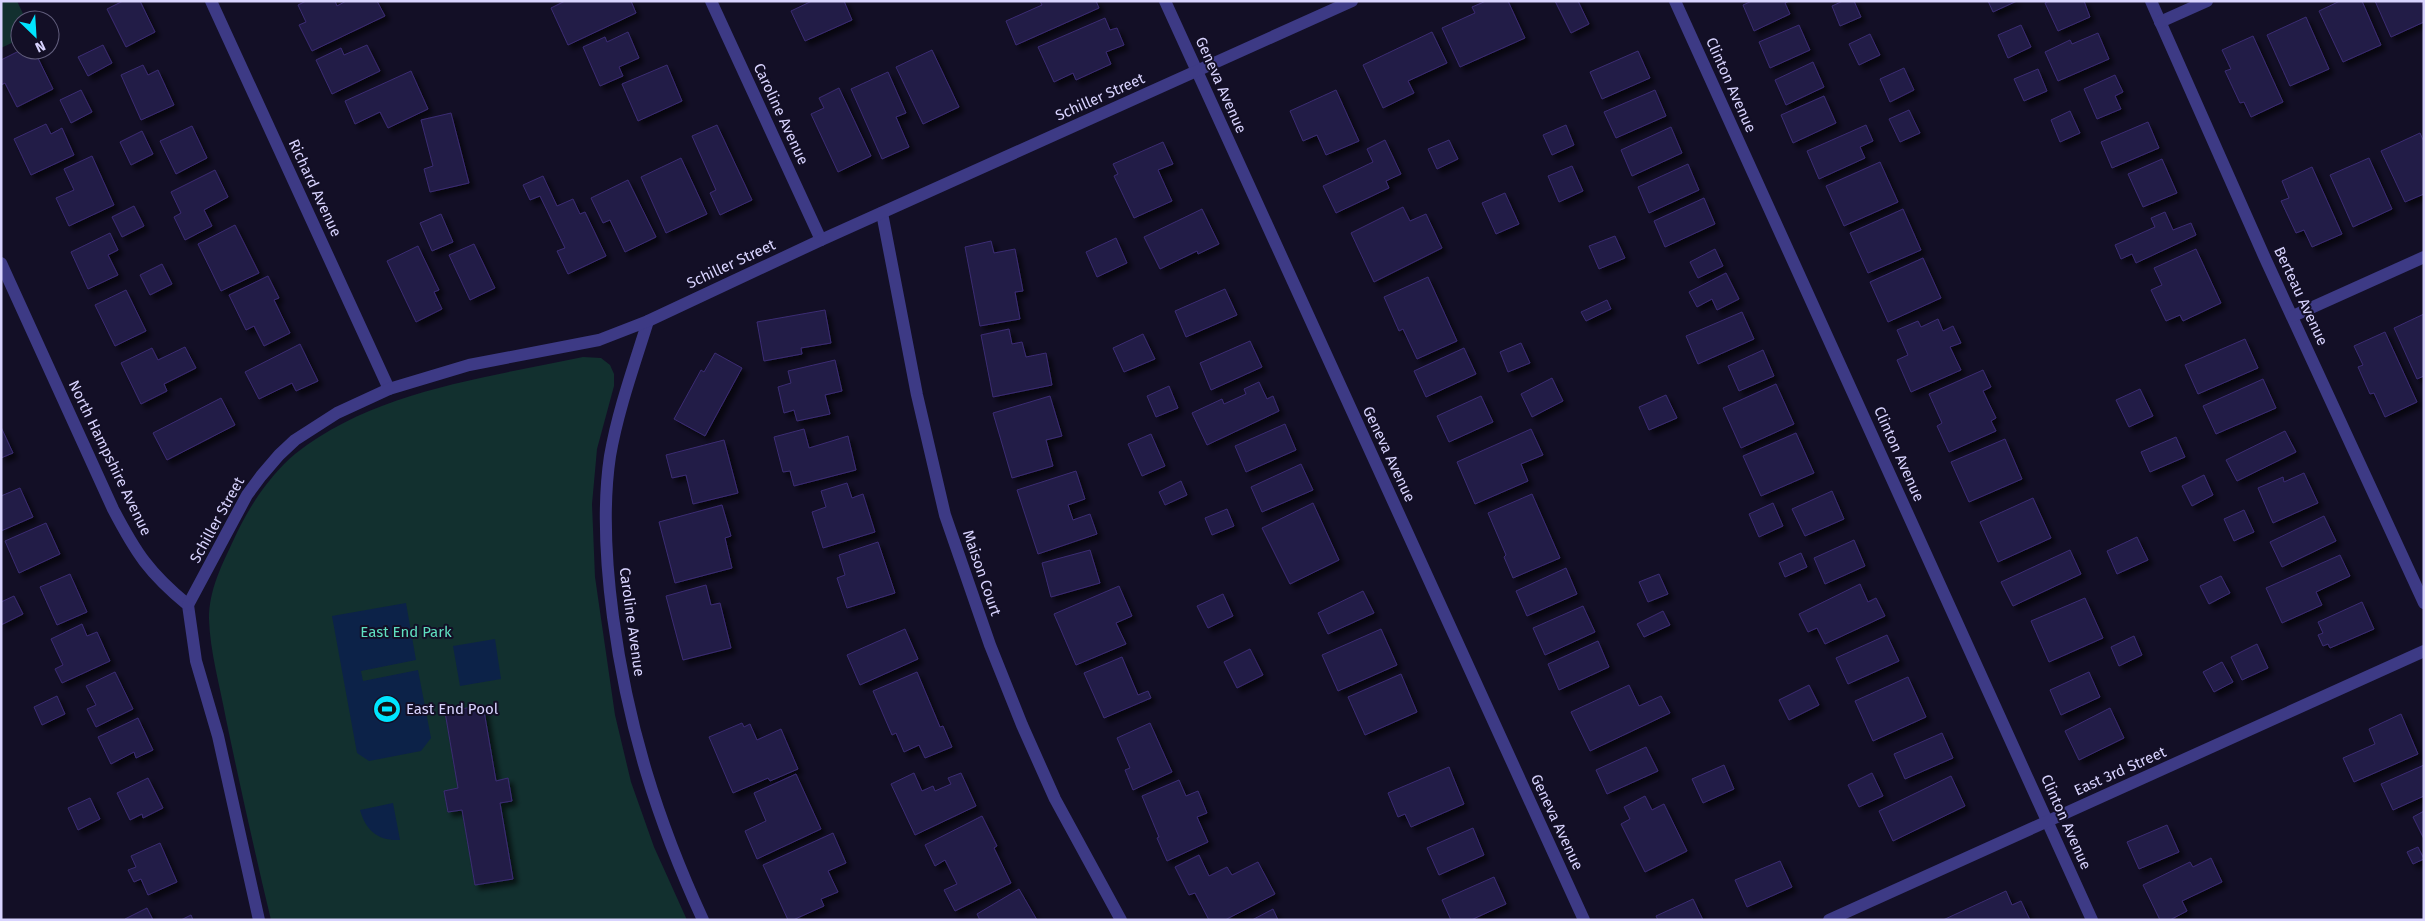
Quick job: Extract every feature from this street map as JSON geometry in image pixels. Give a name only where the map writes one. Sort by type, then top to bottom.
[{"type":"street","name":"Richard Avenue","points":[[211,1],[389,389]]},
{"type":"street","name":"Caroline Avenue","points":[[711,1],[821,240]]},
{"type":"street","name":"Geneva Avenue","points":[[1165,1],[1584,920]]},
{"type":"street","name":"Schiller Street","points":[[188,605],[247,495],[278,455],[319,424],[389,389],[469,365],[599,340],[648,321],[821,240],[1352,1]]},
{"type":"street","name":"Clinton Avenue","points":[[1675,1],[2092,920]]},
{"type":"street","name":"Berteau Avenue","points":[[2151,1],[2264,256],[2424,603]]},
{"type":"street","points":[[2160,22],[2207,1]]},
{"type":"street","name":"Maison Court","points":[[882,213],[918,395],[948,524],[990,645],[1022,725],[1055,799],[1121,920]]},
{"type":"street","points":[[2293,316],[2424,257]]},
{"type":"street","name":"North Hampshire Avenue","points":[[1,263],[129,540],[144,564],[160,582],[188,605]]},
{"type":"street","name":"Caroline Avenue","points":[[648,321],[620,408],[610,456],[606,509],[610,596],[620,664],[647,777],[662,825],[703,920]]},
{"type":"street","points":[[188,605],[196,661],[218,736],[259,920]]},
{"type":"street","name":"East 3rd Street","points":[[1829,920],[2424,651]]},
{"type":"green space","points":[[1,1],[17,1],[21,10],[10,10],[10,44],[1,48]]},
{"type":"green space","name":"East End Park","points":[[583,357],[601,358],[610,365],[614,374],[614,386],[597,449],[592,504],[595,577],[615,715],[631,782],[654,847],[687,920],[271,920],[231,744],[211,644],[209,619],[211,598],[217,578],[246,516],[268,482],[295,454],[327,432],[361,415],[433,389]]},
{"type":"water","name":"East End Pool","points":[[406,603],[416,660],[361,671],[363,681],[418,670],[431,738],[421,751],[369,761],[357,753],[332,616]]},
{"type":"water","points":[[495,639],[501,679],[460,686],[453,646]]},
{"type":"water","points":[[393,803],[400,840],[385,839],[374,833],[369,829],[360,810]]},
{"type":"building","points":[[123,1],[140,1],[155,32],[126,47],[107,9]]},
{"type":"building","points":[[306,1],[335,1],[337,6],[346,1],[377,1],[385,16],[312,51],[299,25],[306,22],[298,5]]},
{"type":"building","points":[[565,1],[631,1],[636,13],[568,45],[551,8]]},
{"type":"building","points":[[812,1],[844,1],[852,20],[805,41],[791,11]]},
{"type":"building","points":[[1040,1],[1096,1],[1099,8],[1016,45],[1006,21],[1042,5]]},
{"type":"building","points":[[1486,1],[1508,1],[1525,38],[1460,67],[1442,28],[1475,13],[1472,7]]},
{"type":"building","points":[[1555,1],[1578,1],[1589,24],[1571,33]]},
{"type":"building","points":[[1752,1],[1789,1],[1785,3],[1790,14],[1754,31],[1743,5]]},
{"type":"building","points":[[1843,1],[1854,1],[1861,17],[1840,26],[1832,6]]},
{"type":"building","points":[[1988,1],[2017,1],[1993,12]]},
{"type":"building","points":[[2049,1],[2084,1],[2090,17],[2058,31],[2045,3]]},
{"type":"building","points":[[2340,1],[2362,1],[2381,45],[2343,62],[2319,11]]},
{"type":"building","points":[[2375,1],[2421,1],[2424,7],[2424,22],[2391,37]]},
{"type":"building","points":[[2306,17],[2329,69],[2290,86],[2267,35]]},
{"type":"building","points":[[1105,18],[1110,30],[1117,28],[1124,45],[1106,52],[1111,64],[1076,80],[1073,73],[1054,82],[1038,47]]},
{"type":"building","points":[[1799,25],[1810,50],[1770,68],[1759,42]]},
{"type":"building","points":[[2021,25],[2031,47],[2008,58],[1998,35]]},
{"type":"building","points":[[628,32],[639,58],[619,67],[623,76],[600,86],[583,47],[605,37],[607,42]]},
{"type":"building","points":[[1432,32],[1447,63],[1408,81],[1414,93],[1383,108],[1363,65]]},
{"type":"building","points":[[2098,33],[2109,59],[2058,81],[2045,52],[2070,40],[2072,44]]},
{"type":"building","points":[[1870,34],[1880,55],[1859,65],[1849,44]]},
{"type":"building","points":[[2253,36],[2283,102],[2251,117],[2244,102],[2240,103],[2225,71],[2231,69],[2222,50]]},
{"type":"building","points":[[103,45],[112,63],[88,76],[78,57]]},
{"type":"building","points":[[367,45],[380,71],[332,94],[316,60],[341,48],[344,55]]},
{"type":"building","points":[[932,50],[959,107],[923,124],[896,67]]},
{"type":"building","points":[[1638,51],[1650,78],[1602,99],[1590,72]]},
{"type":"building","points":[[10,56],[10,60],[39,60],[53,89],[17,107],[5,83],[1,85],[1,60]]},
{"type":"building","points":[[1813,62],[1824,87],[1786,105],[1775,80]]},
{"type":"building","points":[[143,65],[148,75],[158,70],[174,105],[141,120],[121,75]]},
{"type":"building","points":[[667,65],[682,101],[638,121],[622,84]]},
{"type":"building","points":[[1904,68],[1914,90],[1890,102],[1880,79]]},
{"type":"building","points":[[2038,69],[2047,91],[2024,101],[2014,79]]},
{"type":"building","points":[[411,71],[428,109],[388,128],[380,112],[355,124],[345,101]]},
{"type":"building","points":[[888,72],[906,113],[896,117],[909,147],[882,159],[851,89]]},
{"type":"building","points":[[2115,75],[2123,92],[2115,96],[2121,109],[2097,119],[2084,89]]},
{"type":"building","points":[[839,88],[871,156],[838,172],[811,114],[824,108],[819,98]]},
{"type":"building","points":[[81,90],[92,112],[71,123],[60,100]]},
{"type":"building","points":[[1336,90],[1359,141],[1326,155],[1317,135],[1303,141],[1290,111]]},
{"type":"building","points":[[1655,90],[1666,116],[1616,138],[1604,112]]},
{"type":"building","points":[[1824,96],[1836,123],[1793,143],[1781,115]]},
{"type":"building","points":[[1909,110],[1920,133],[1900,142],[1889,119]]},
{"type":"building","points":[[2070,111],[2080,133],[2060,142],[2051,120]]},
{"type":"building","points":[[451,113],[469,183],[430,192],[424,169],[433,166],[421,120]]},
{"type":"building","points":[[2148,122],[2159,148],[2112,168],[2101,142]]},
{"type":"building","points":[[46,124],[51,134],[62,128],[74,155],[31,175],[14,139]]},
{"type":"building","points":[[717,125],[752,200],[720,215],[710,193],[716,190],[692,136]]},
{"type":"building","points":[[1566,125],[1574,145],[1552,155],[1543,135]]},
{"type":"building","points":[[1866,125],[1873,141],[1860,147],[1865,158],[1819,179],[1807,151]]},
{"type":"building","points":[[192,126],[207,158],[176,174],[160,141]]},
{"type":"building","points":[[1671,127],[1682,153],[1632,176],[1621,150]]},
{"type":"building","points":[[142,131],[153,154],[131,165],[120,142]]},
{"type":"building","points":[[2420,133],[2424,142],[2424,194],[2405,202],[2381,151]]},
{"type":"building","points":[[1385,140],[1401,174],[1386,181],[1389,188],[1336,213],[1323,186],[1373,162],[1367,149]]},
{"type":"building","points":[[1449,140],[1458,159],[1437,169],[1428,149]]},
{"type":"building","points":[[1163,142],[1173,164],[1158,170],[1172,201],[1134,218],[1114,176],[1118,174],[1113,164]]},
{"type":"building","points":[[92,156],[114,205],[69,226],[56,198],[74,190],[64,169]]},
{"type":"building","points":[[681,158],[707,214],[666,233],[641,177]]},
{"type":"building","points":[[2369,158],[2392,209],[2353,227],[2330,175]]},
{"type":"building","points":[[2162,159],[2177,193],[2143,207],[2128,174]]},
{"type":"building","points":[[1880,162],[1898,202],[1844,226],[1826,186]]},
{"type":"building","points":[[1688,164],[1699,190],[1649,213],[1638,187]]},
{"type":"building","points":[[1572,166],[1583,191],[1559,202],[1548,176]]},
{"type":"building","points":[[2312,167],[2342,234],[2312,247],[2304,230],[2296,233],[2281,201],[2289,198],[2282,181]]},
{"type":"building","points":[[215,170],[228,197],[204,210],[212,226],[185,240],[174,217],[181,213],[171,192]]},
{"type":"building","points":[[543,176],[557,206],[573,199],[580,214],[585,212],[606,256],[568,274],[557,251],[565,248],[540,196],[530,200],[523,185]]},
{"type":"building","points":[[628,180],[656,237],[625,252],[610,220],[603,223],[591,198]]},
{"type":"building","points":[[1505,193],[1519,224],[1496,234],[1482,203]]},
{"type":"building","points":[[1704,198],[1715,224],[1665,247],[1654,221]]},
{"type":"building","points":[[134,206],[144,226],[122,237],[112,217]]},
{"type":"building","points":[[1403,207],[1410,221],[1426,214],[1442,248],[1374,282],[1351,233]]},
{"type":"building","points":[[1202,209],[1219,244],[1198,254],[1197,251],[1160,269],[1144,237]]},
{"type":"building","points":[[1903,209],[1921,250],[1868,273],[1850,233]]},
{"type":"building","points":[[2165,212],[2173,230],[2191,223],[2196,235],[2136,263],[2132,254],[2121,259],[2115,245],[2155,227],[2151,218]]},
{"type":"building","points":[[441,214],[453,242],[432,251],[420,223]]},
{"type":"building","points":[[235,225],[259,273],[221,291],[198,244]]},
{"type":"building","points":[[110,233],[118,250],[108,255],[118,275],[88,289],[71,252]]},
{"type":"building","points":[[1615,236],[1625,258],[1599,269],[1589,246]]},
{"type":"building","points":[[1116,238],[1127,263],[1097,277],[1086,252]]},
{"type":"building","points":[[991,241],[994,253],[1015,249],[1023,291],[1015,292],[1020,319],[980,326],[965,247]]},
{"type":"building","points":[[474,244],[495,288],[470,300],[449,255]]},
{"type":"building","points":[[418,246],[439,290],[434,292],[442,309],[416,322],[387,261]]},
{"type":"building","points":[[1715,249],[1723,266],[1698,278],[1690,262]]},
{"type":"building","points":[[2196,249],[2221,303],[2183,321],[2180,315],[2166,321],[2151,290],[2162,285],[2154,268]]},
{"type":"building","points":[[1923,258],[1941,298],[1888,322],[1870,282]]},
{"type":"building","points":[[162,264],[172,284],[150,295],[140,275]]},
{"type":"building","points":[[1726,273],[1739,299],[1717,310],[1712,299],[1697,307],[1689,292]]},
{"type":"building","points":[[268,276],[279,298],[274,300],[290,333],[264,346],[254,326],[246,330],[229,295]]},
{"type":"building","points":[[1428,277],[1457,341],[1417,359],[1403,329],[1399,331],[1384,297]]},
{"type":"building","points":[[1225,289],[1237,315],[1186,337],[1175,311]]},
{"type":"building","points":[[126,290],[146,331],[115,346],[95,305]]},
{"type":"building","points":[[1607,300],[1611,309],[1586,321],[1581,312]]},
{"type":"building","points":[[825,310],[831,343],[801,348],[802,354],[764,361],[757,322]]},
{"type":"building","points":[[1742,312],[1754,339],[1698,364],[1686,336]]},
{"type":"building","points":[[2424,314],[2424,376],[2417,379],[2394,328]]},
{"type":"building","points":[[1938,319],[1943,331],[1953,326],[1961,343],[1950,347],[1961,370],[1911,392],[1897,360],[1908,355],[1897,330],[1918,321],[1921,327]]},
{"type":"building","points":[[1009,329],[1012,344],[1022,342],[1026,357],[1046,353],[1052,385],[993,397],[981,335]]},
{"type":"building","points":[[2385,332],[2417,402],[2385,417],[2374,393],[2370,394],[2358,367],[2363,365],[2354,346]]},
{"type":"building","points":[[1143,334],[1155,359],[1124,372],[1113,348]]},
{"type":"building","points":[[2245,339],[2258,368],[2198,394],[2185,365]]},
{"type":"building","points":[[1250,341],[1262,367],[1211,390],[1200,363]]},
{"type":"building","points":[[1521,343],[1530,363],[1508,372],[1500,352]]},
{"type":"building","points":[[300,344],[318,381],[296,391],[292,383],[259,399],[245,372]]},
{"type":"building","points":[[185,347],[196,368],[164,384],[167,391],[141,404],[121,363],[152,348],[158,360]]},
{"type":"building","points":[[1464,348],[1476,374],[1426,397],[1414,371]]},
{"type":"building","points":[[1763,350],[1774,376],[1739,391],[1728,366]]},
{"type":"building","points":[[715,353],[742,368],[705,436],[674,419],[701,370],[704,372]]},
{"type":"building","points":[[835,360],[842,391],[825,395],[830,414],[797,421],[794,410],[784,413],[778,387],[791,383],[788,371]]},
{"type":"building","points":[[1983,370],[1991,387],[1983,391],[1996,418],[1991,421],[1996,431],[1949,452],[1937,426],[1942,423],[1929,394]]},
{"type":"building","points":[[1552,378],[1563,401],[1532,417],[1521,394]]},
{"type":"building","points":[[2263,379],[2276,408],[2216,434],[2203,406]]},
{"type":"building","points":[[1259,382],[1267,399],[1273,396],[1279,411],[1207,445],[1192,413],[1222,399],[1224,404],[1246,394],[1244,389]]},
{"type":"building","points":[[1776,384],[1794,424],[1741,448],[1723,408]]},
{"type":"building","points":[[1169,386],[1178,408],[1156,417],[1147,396]]},
{"type":"building","points":[[2140,389],[2153,416],[2129,427],[2116,400]]},
{"type":"building","points":[[1666,395],[1677,418],[1649,430],[1639,407]]},
{"type":"building","points":[[1050,396],[1062,436],[1046,440],[1053,466],[1012,478],[993,413]]},
{"type":"building","points":[[1481,396],[1493,422],[1449,442],[1437,416]]},
{"type":"building","points":[[221,398],[235,425],[167,460],[153,433]]},
{"type":"building","points":[[1285,424],[1296,450],[1246,472],[1235,446]]},
{"type":"building","points":[[1,427],[13,453],[1,458]]},
{"type":"building","points":[[804,429],[809,448],[848,436],[856,470],[794,486],[790,471],[783,472],[774,437]]},
{"type":"building","points":[[1531,429],[1543,455],[1521,464],[1528,481],[1475,504],[1457,462]]},
{"type":"building","points":[[2285,431],[2296,452],[2237,481],[2226,460]]},
{"type":"building","points":[[1796,433],[1814,473],[1761,496],[1743,456]]},
{"type":"building","points":[[1151,434],[1165,466],[1142,476],[1128,444]]},
{"type":"building","points":[[2176,437],[2185,457],[2150,472],[2141,452]]},
{"type":"building","points":[[2005,439],[2022,479],[1969,502],[1951,462]]},
{"type":"building","points":[[724,440],[738,493],[693,504],[686,475],[672,478],[666,455]]},
{"type":"building","points":[[1301,464],[1313,490],[1262,512],[1251,487]]},
{"type":"building","points":[[1076,471],[1085,499],[1068,505],[1073,520],[1090,514],[1097,534],[1038,554],[1017,490]]},
{"type":"building","points":[[2304,473],[2318,503],[2273,523],[2258,488],[2283,477],[2284,482]]},
{"type":"building","points":[[2204,475],[2213,495],[2192,506],[2182,486]]},
{"type":"building","points":[[1181,481],[1187,495],[1165,505],[1159,492]]},
{"type":"building","points":[[847,483],[852,498],[863,494],[875,532],[823,548],[812,512],[826,507],[821,491]]},
{"type":"building","points":[[20,488],[33,517],[1,531],[1,496]]},
{"type":"building","points":[[1832,491],[1844,519],[1805,536],[1792,509]]},
{"type":"building","points":[[1532,494],[1560,558],[1513,578],[1504,557],[1506,555],[1488,513]]},
{"type":"building","points":[[2033,498],[2051,538],[1998,562],[1980,522]]},
{"type":"building","points":[[1313,503],[1339,560],[1290,584],[1262,528]]},
{"type":"building","points":[[1773,503],[1783,526],[1759,537],[1749,514]]},
{"type":"building","points":[[722,505],[731,536],[725,538],[732,568],[675,583],[659,522]]},
{"type":"building","points":[[1227,509],[1234,526],[1212,535],[1205,518]]},
{"type":"building","points":[[2244,510],[2254,532],[2234,541],[2224,519]]},
{"type":"building","points":[[2324,516],[2336,541],[2282,567],[2270,542]]},
{"type":"building","points":[[46,523],[60,554],[19,573],[5,541]]},
{"type":"building","points":[[2137,537],[2148,560],[2117,574],[2107,551]]},
{"type":"building","points":[[1854,540],[1865,566],[1825,584],[1814,558]]},
{"type":"building","points":[[878,542],[895,593],[847,608],[837,578],[845,575],[839,555]]},
{"type":"building","points":[[1090,550],[1100,583],[1051,597],[1042,563]]},
{"type":"building","points":[[2070,550],[2081,574],[2013,606],[2001,582]]},
{"type":"building","points":[[1801,553],[1807,567],[1785,577],[1779,563]]},
{"type":"building","points":[[2340,555],[2350,576],[2316,592],[2322,605],[2282,623],[2266,588]]},
{"type":"building","points":[[1566,568],[1577,594],[1527,616],[1516,591]]},
{"type":"building","points":[[70,574],[87,612],[57,625],[40,587]]},
{"type":"building","points":[[1659,574],[1668,594],[1648,602],[1639,582]]},
{"type":"building","points":[[2221,576],[2230,593],[2209,604],[2200,586]]},
{"type":"building","points":[[1860,584],[1868,602],[1876,598],[1885,616],[1825,644],[1817,628],[1808,632],[1799,614]]},
{"type":"building","points":[[706,585],[711,605],[720,603],[731,648],[683,660],[666,596]]},
{"type":"building","points":[[1119,586],[1132,616],[1116,623],[1126,644],[1076,665],[1054,614]]},
{"type":"building","points":[[1363,591],[1374,613],[1328,634],[1318,613]]},
{"type":"building","points":[[1223,594],[1233,616],[1208,628],[1197,606]]},
{"type":"building","points":[[14,596],[23,614],[1,625],[1,602]]},
{"type":"building","points":[[2085,598],[2103,638],[2049,662],[2031,621]]},
{"type":"building","points":[[2362,602],[2374,629],[2330,648],[2328,644],[2323,646],[2318,635],[2323,633],[2318,622]]},
{"type":"building","points":[[1583,606],[1595,632],[1545,655],[1533,628]]},
{"type":"building","points":[[1663,611],[1670,625],[1644,637],[1637,624]]},
{"type":"building","points":[[82,624],[87,636],[97,632],[110,661],[62,683],[55,669],[63,665],[51,639]]},
{"type":"building","points":[[905,629],[918,659],[860,685],[847,655]]},
{"type":"building","points":[[1381,629],[1397,665],[1338,691],[1322,655]]},
{"type":"building","points":[[1887,635],[1899,661],[1848,684],[1836,658]]},
{"type":"building","points":[[2134,636],[2142,655],[2119,666],[2111,647]]},
{"type":"building","points":[[1598,641],[1609,667],[1559,690],[1548,664]]},
{"type":"building","points":[[2257,644],[2268,668],[2242,680],[2231,657]]},
{"type":"building","points":[[1250,649],[1263,675],[1237,688],[1224,662]]},
{"type":"building","points":[[1122,657],[1138,695],[1148,691],[1151,698],[1104,718],[1084,673]]},
{"type":"building","points":[[2222,662],[2233,682],[2214,692],[2203,672]]},
{"type":"building","points":[[115,672],[133,709],[96,727],[87,709],[96,705],[86,686]]},
{"type":"building","points":[[917,672],[940,727],[943,726],[952,747],[925,758],[919,745],[904,752],[896,733],[892,735],[873,691]]},
{"type":"building","points":[[2089,672],[2100,697],[2061,715],[2050,690]]},
{"type":"building","points":[[1401,674],[1417,712],[1365,735],[1348,697]]},
{"type":"building","points":[[1908,677],[1926,717],[1873,741],[1855,701]]},
{"type":"building","points":[[1629,685],[1639,706],[1661,696],[1670,713],[1590,751],[1571,712]]},
{"type":"building","points":[[1809,685],[1819,705],[1789,720],[1779,700]]},
{"type":"building","points":[[57,696],[65,714],[42,725],[34,707]]},
{"type":"building","points":[[483,705],[496,781],[508,778],[512,801],[500,803],[513,879],[475,885],[462,810],[448,812],[444,791],[458,788],[445,712]]},
{"type":"building","points":[[2110,708],[2124,738],[2079,760],[2065,731]]},
{"type":"building","points":[[2401,714],[2418,754],[2354,782],[2343,758],[2375,744],[2369,729]]},
{"type":"building","points":[[138,718],[153,750],[136,758],[134,752],[111,764],[98,737]]},
{"type":"building","points":[[742,723],[744,727],[750,724],[757,740],[781,729],[798,769],[770,781],[768,778],[733,793],[709,737]]},
{"type":"building","points":[[1150,723],[1172,772],[1133,790],[1125,770],[1130,768],[1117,738]]},
{"type":"building","points":[[1942,733],[1953,758],[1905,779],[1894,754]]},
{"type":"building","points":[[1646,747],[1658,771],[1607,794],[1596,770]]},
{"type":"building","points":[[1724,765],[1734,789],[1703,803],[1692,779]]},
{"type":"building","points":[[2424,765],[2424,796],[2393,810],[2381,784]]},
{"type":"building","points":[[1449,767],[1464,804],[1411,827],[1405,814],[1398,817],[1388,793]]},
{"type":"building","points":[[914,773],[922,791],[933,786],[935,791],[951,784],[948,778],[961,773],[976,806],[915,835],[891,784]]},
{"type":"building","points":[[1872,773],[1883,796],[1859,807],[1848,785]]},
{"type":"building","points":[[796,774],[821,829],[757,859],[745,831],[766,821],[754,793]]},
{"type":"building","points":[[1951,776],[1965,806],[1893,841],[1879,811]]},
{"type":"building","points":[[148,778],[163,808],[143,818],[142,814],[130,820],[117,793]]},
{"type":"building","points":[[1179,780],[1186,796],[1198,791],[1207,813],[1197,817],[1208,842],[1167,861],[1142,796]]},
{"type":"building","points":[[1645,796],[1652,810],[1664,804],[1687,851],[1645,872],[1621,824],[1630,819],[1624,807]]},
{"type":"building","points":[[90,798],[100,819],[78,830],[68,808]]},
{"type":"building","points":[[2424,811],[2424,839],[2413,817]]},
{"type":"building","points":[[982,816],[997,846],[994,848],[1011,883],[955,911],[944,890],[957,884],[945,860],[935,866],[925,845]]},
{"type":"building","points":[[2167,825],[2179,852],[2139,869],[2127,842]]},
{"type":"building","points":[[1473,828],[1484,855],[1439,875],[1427,848]]},
{"type":"building","points":[[833,833],[846,863],[828,871],[838,892],[821,899],[824,906],[793,920],[788,920],[763,865]]},
{"type":"building","points":[[160,843],[177,882],[148,895],[141,879],[134,882],[128,870],[136,867],[131,856]]},
{"type":"building","points":[[2418,847],[2424,859],[2413,864],[2407,852]]},
{"type":"building","points":[[1199,855],[1209,876],[1227,867],[1232,875],[1258,862],[1275,894],[1225,920],[1209,920],[1195,893],[1189,895],[1175,867]]},
{"type":"building","points":[[2211,858],[2222,882],[2182,901],[2187,911],[2170,920],[2160,920],[2143,885],[2190,862],[2193,867]]},
{"type":"building","points":[[1780,861],[1792,887],[1747,907],[1735,880]]},
{"type":"building","points":[[1494,877],[1506,904],[1471,920],[1451,920],[1442,900]]},
{"type":"building","points":[[1019,889],[1037,920],[980,920],[977,914]]},
{"type":"building","points":[[2006,891],[2012,905],[2021,901],[2030,920],[1943,920]]},
{"type":"building","points":[[1693,899],[1703,920],[1658,920],[1656,916]]},
{"type":"building","points":[[147,908],[153,920],[125,920],[125,919]]},
{"type":"building","points":[[1273,909],[1278,920],[1252,920]]},
{"type":"building","points":[[191,915],[193,920],[181,920]]},
{"type":"place","name":"East End Pool","points":[[387,709]]}]
